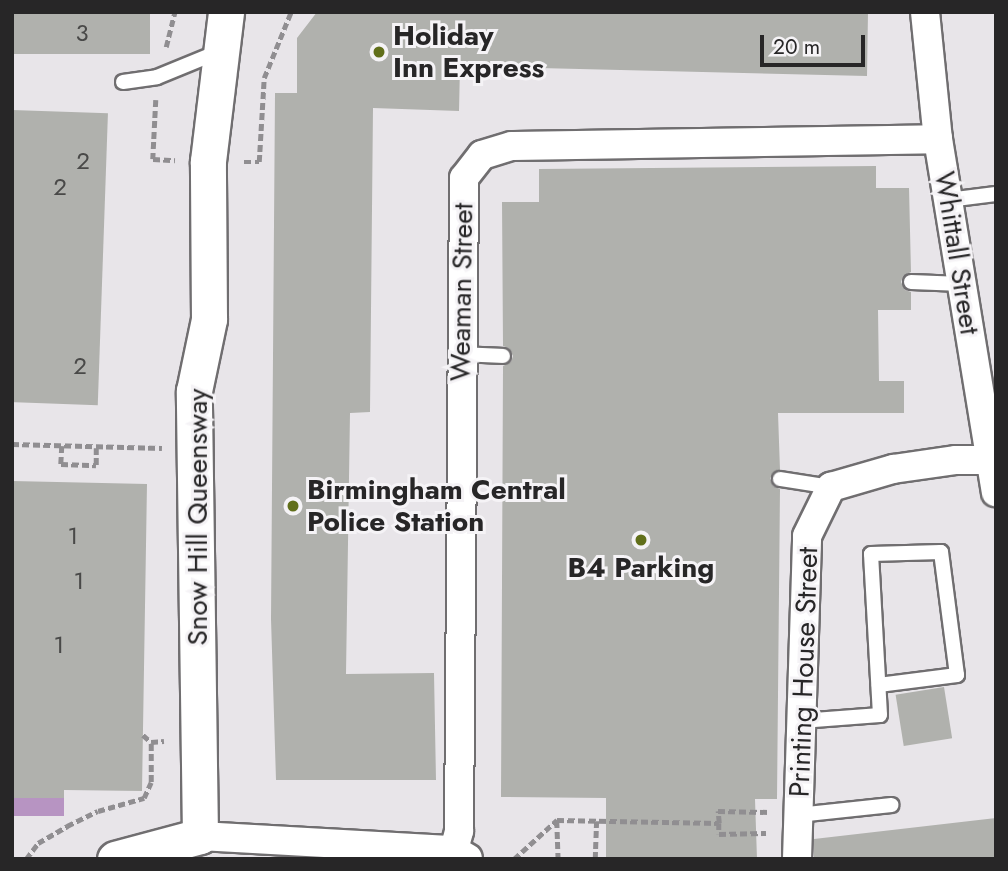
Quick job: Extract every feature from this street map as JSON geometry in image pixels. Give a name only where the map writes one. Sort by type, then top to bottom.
[{"type":"street","name":"Whittall Street","points":[[925,12],[938,139],[996,492]]},
{"type":"street","name":"Snow Hill Queensway","points":[[200,836],[194,391],[209,319],[208,161],[229,26]]},
{"type":"street","name":"Weaman Street","points":[[461,854],[461,354],[464,178],[482,155],[512,146],[938,139]]},
{"type":"street","points":[[831,487],[893,469],[956,460],[992,460]]},
{"type":"street","name":"Printing House Street","points":[[797,859],[807,536],[831,487]]},
{"type":"street","points":[[115,859],[200,836],[280,851],[461,854]]},
{"type":"lane","points":[[123,82],[157,77],[229,26]]},
{"type":"lane","points":[[948,200],[996,194]]},
{"type":"lane","points":[[911,282],[962,284]]},
{"type":"lane","points":[[461,354],[503,356]]},
{"type":"lane","points":[[780,479],[831,487]]},
{"type":"lane","points":[[801,722],[880,715],[872,554],[941,552],[957,675],[879,685]]},
{"type":"lane","points":[[798,816],[891,805]]},
{"type":"path","points":[[175,12],[157,77],[153,159],[208,161]]},
{"type":"path","points":[[258,162],[264,78],[291,12]]},
{"type":"path","points":[[12,444],[196,449]]},
{"type":"path","points":[[61,446],[61,464],[96,465],[96,447]]},
{"type":"path","points":[[143,735],[151,742],[198,738]]},
{"type":"path","points":[[26,859],[38,843],[67,826],[99,811],[144,798],[151,782],[151,742]]},
{"type":"path","points":[[765,812],[718,811],[719,834],[767,833]]},
{"type":"path","points":[[514,859],[557,820],[719,822]]},
{"type":"path","points":[[557,820],[558,859]]},
{"type":"path","points":[[595,859],[596,821]]},
{"type":"shaded area","points":[[12,798],[64,798],[64,816],[12,816]]},
{"type":"building","points":[[12,12],[150,12],[150,54],[12,54]]},
{"type":"building","points":[[317,12],[868,12],[867,76],[460,66],[459,111],[373,108],[370,412],[350,413],[346,674],[434,673],[436,780],[276,780],[271,619],[275,93],[297,93],[297,38]]},
{"type":"building","points":[[12,110],[108,113],[98,405],[12,402]]},
{"type":"building","name":"B4 Parking","points":[[876,166],[876,188],[909,188],[911,272],[903,276],[901,282],[905,290],[911,292],[911,310],[878,310],[879,381],[904,381],[904,413],[778,413],[780,470],[770,478],[773,486],[780,489],[777,799],[755,799],[757,859],[606,859],[606,798],[501,797],[503,366],[511,362],[513,356],[509,348],[503,346],[502,202],[539,202],[539,169]]},
{"type":"building","points":[[12,481],[147,484],[142,791],[64,790],[64,798],[12,798]]},
{"type":"building","points":[[944,687],[952,738],[904,746],[896,695]]},
{"type":"building","points":[[996,818],[996,859],[814,859],[814,839]]},
{"type":"place","name":"Holiday Inn Express","points":[[379,52]]},
{"type":"place","name":"Birmingham Central Police Station","points":[[293,506]]},
{"type":"place","name":"B4 Parking","points":[[641,540]]}]
